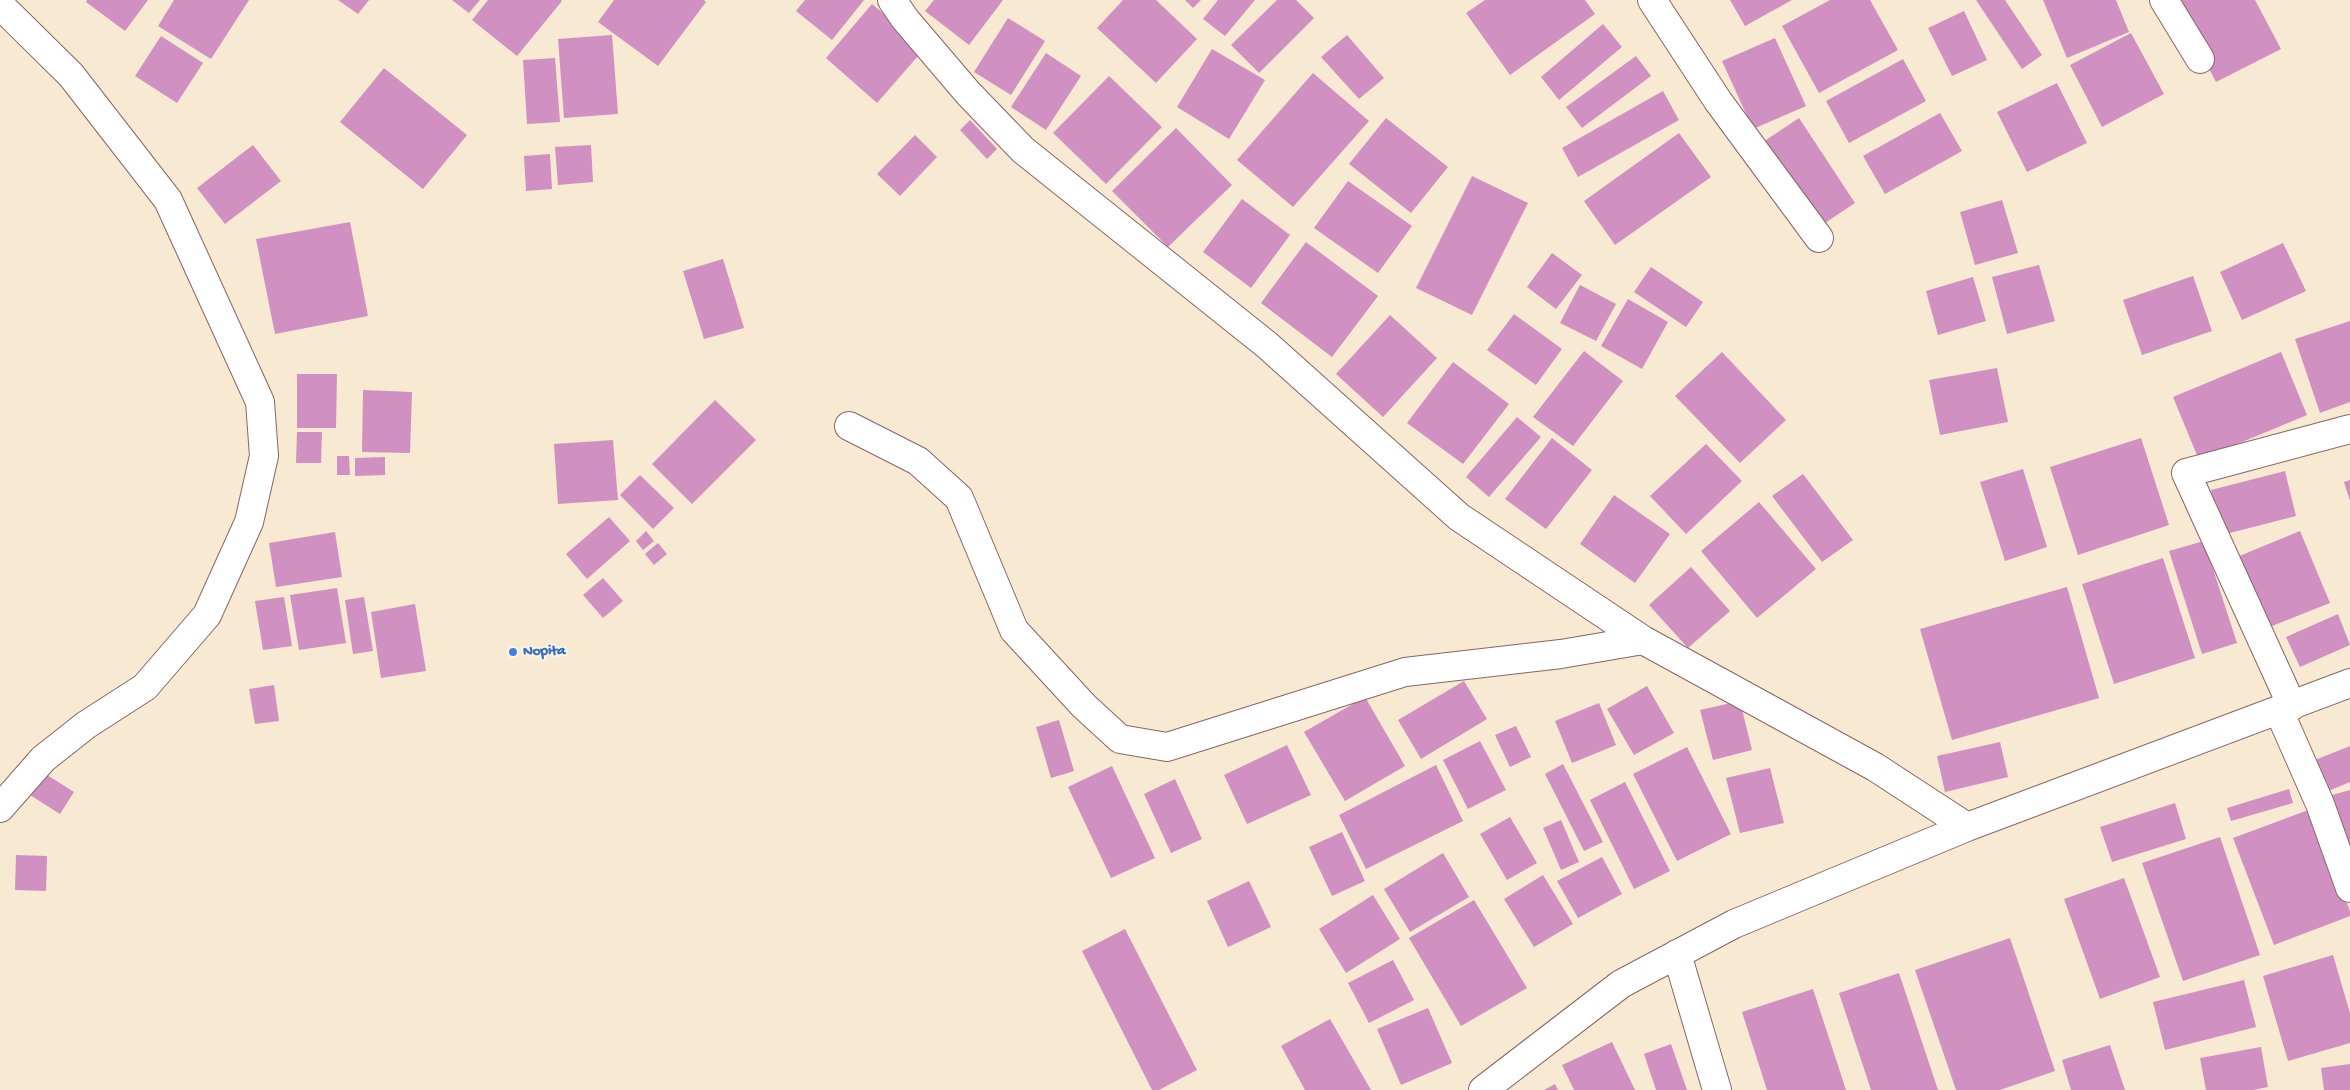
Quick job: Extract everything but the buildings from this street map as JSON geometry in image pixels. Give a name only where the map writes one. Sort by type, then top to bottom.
[{"type":"street","points":[[892,0],[905,19],[968,92],[1023,150],[1267,345],[1459,517],[1643,640],[1875,767],[1967,827]]},
{"type":"street","points":[[1652,0],[1718,101],[1819,238]]},
{"type":"street","points":[[2164,0],[2200,59]]},
{"type":"street","points":[[0,5],[71,74],[168,200],[260,402],[264,456],[250,522],[206,615],[145,686],[86,725],[43,759],[0,808]]},
{"type":"street","points":[[849,426],[918,461],[959,498],[1014,630],[1084,706],[1120,739],[1167,747],[1405,672],[1562,654],[1643,640]]},
{"type":"street","points":[[2350,429],[2186,473],[2286,708],[2350,888]]},
{"type":"street","points":[[1483,1090],[1621,984],[1734,924],[1967,827],[2350,683]]},
{"type":"street","points":[[1677,954],[1717,1090]]},
{"type":"place","name":"Nopita","points":[[513,652]]}]
